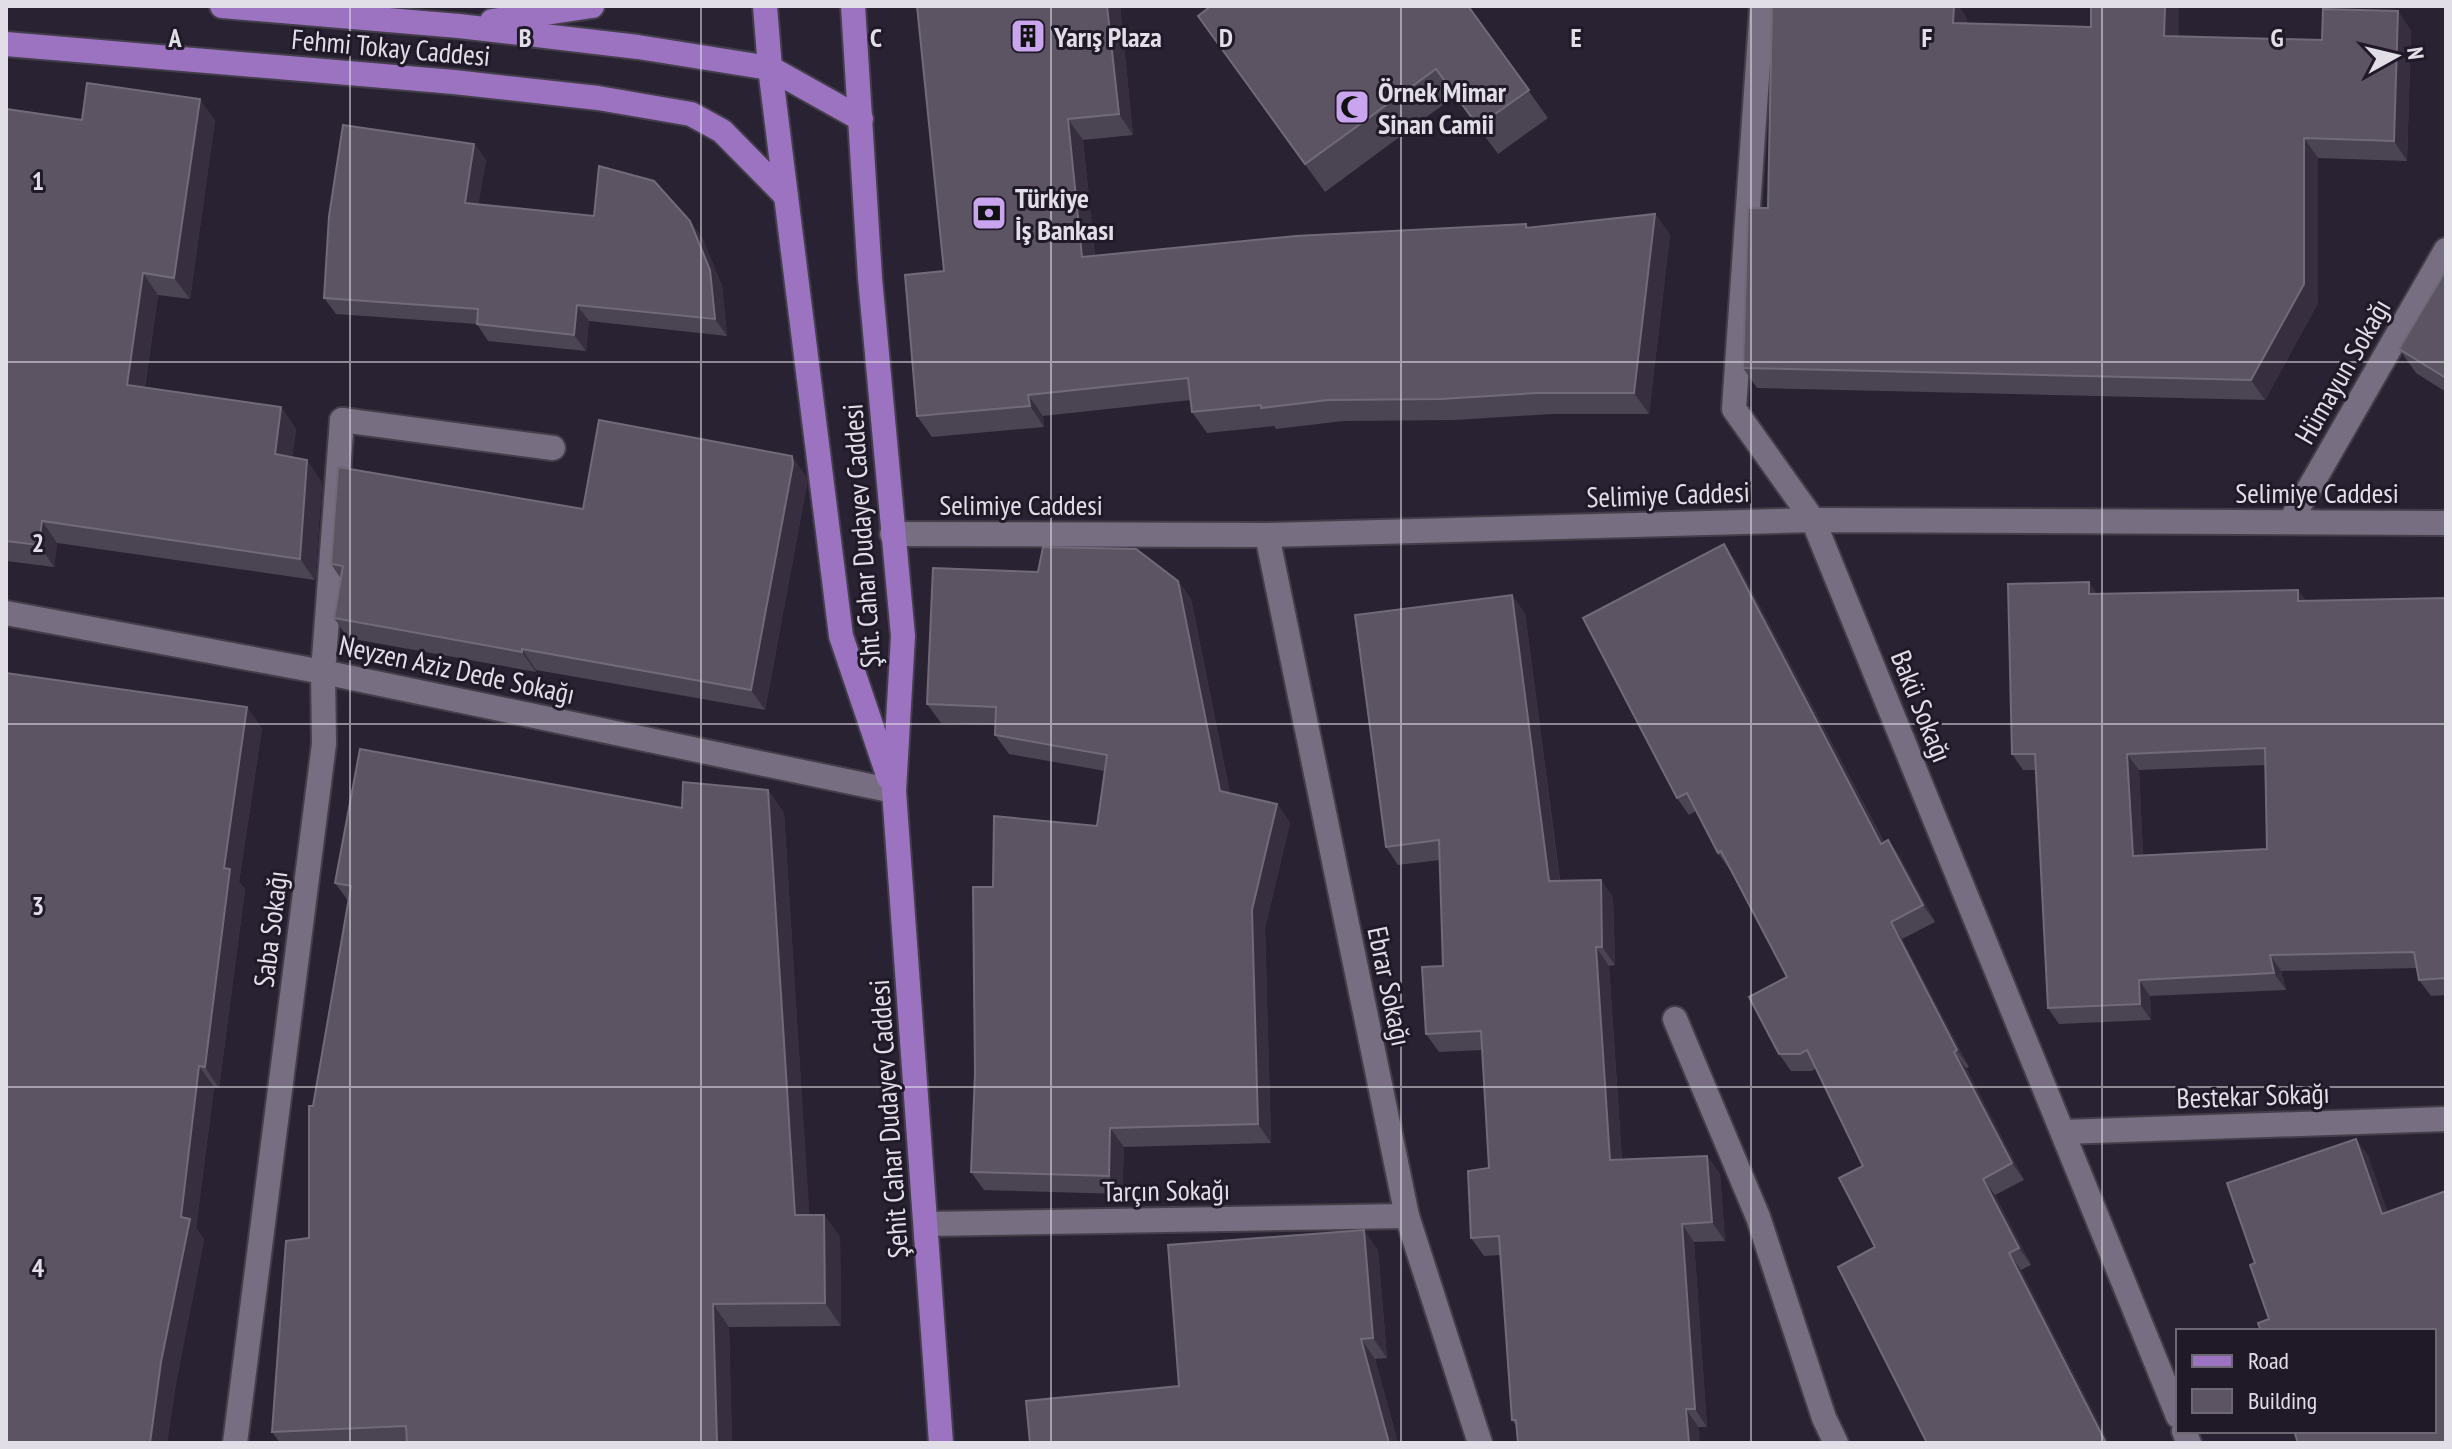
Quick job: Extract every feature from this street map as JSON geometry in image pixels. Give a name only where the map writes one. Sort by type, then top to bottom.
[{"type":"main road","name":"Fehmi Tokay Caddesi","points":[[222,6],[459,26]]},
{"type":"main road","points":[[459,26],[592,6]]},
{"type":"main road","name":"Şht. Cahar Dudayev Caddesi","points":[[765,6],[770,68],[841,636],[894,791]]},
{"type":"main road","name":"Şht. Cahar Dudayev Caddesi","points":[[853,6],[870,278],[903,636],[894,791]]},
{"type":"main road","points":[[459,26],[638,47],[770,68],[861,119]]},
{"type":"main road","name":"Fehmi Tokay Caddesi","points":[[6,44],[454,82],[598,98],[691,114],[722,131],[786,196]]},
{"type":"main road","name":"Şehit Cahar Dudayev Caddesi","points":[[894,791],[941,1443]]},
{"type":"street","name":"Bakü Sokağı","points":[[1762,6],[1734,409],[1813,520],[2176,1411]]},
{"type":"street","name":"Hümayun Sokağı","points":[[2290,522],[2446,250]]},
{"type":"street","name":"Saba Sokağı","points":[[235,1443],[324,744],[323,672],[342,420],[553,448]]},
{"type":"street","name":"Selimiye Caddesi","points":[[892,534],[1267,535],[1813,520],[2446,523]]},
{"type":"street","name":"Ebrar Sokağı","points":[[1267,535],[1407,1216],[1480,1443]]},
{"type":"street","name":"Neyzen Aziz Dede Sokağı","points":[[6,613],[323,672],[894,791]]},
{"type":"street","points":[[1675,1019],[1758,1217],[1824,1418],[1836,1443]]},
{"type":"street","name":"Bestekar Sokağı","points":[[2063,1132],[2446,1119]]},
{"type":"street","name":"Tarçın Sokağı","points":[[927,1224],[1407,1216]]},
{"type":"building","points":[[917,6],[1107,6],[1119,114],[1068,119],[1082,257],[1296,236],[1526,224],[1526,228],[1655,214],[1634,393],[1328,400],[1192,412],[1188,378],[1028,395],[1030,406],[917,416],[905,275],[944,271]]},
{"type":"building","name":"Örnek Mimar Sinan Camii","points":[[1211,6],[1468,6],[1529,90],[1478,126],[1436,69],[1305,164],[1198,16]]},
{"type":"building","points":[[1772,6],[1954,6],[1953,23],[2091,27],[2091,6],[2165,6],[2164,36],[2322,40],[2323,9],[2398,11],[2394,141],[2304,138],[2304,284],[2251,380],[1743,368],[1748,208],[1768,208]]},
{"type":"building","points":[[87,83],[200,99],[174,278],[143,273],[127,385],[281,407],[275,454],[307,460],[300,559],[42,521],[39,545],[6,541],[6,109],[82,120]]},
{"type":"building","points":[[343,125],[474,144],[465,203],[594,216],[599,166],[654,181],[690,221],[710,270],[715,319],[577,305],[574,335],[477,324],[478,309],[324,298],[329,216]]},
{"type":"building","points":[[2446,270],[2446,378],[2399,349]]},
{"type":"building","points":[[599,420],[792,456],[751,690],[334,618],[343,566],[331,564],[338,467],[583,509]]},
{"type":"building","points":[[1724,544],[1881,844],[1888,840],[1923,905],[1891,922],[2012,1163],[1983,1179],[2019,1248],[2009,1253],[2106,1443],[1927,1443],[1838,1267],[1875,1247],[1839,1178],[1863,1166],[1807,1050],[1800,1054],[1779,1054],[1749,997],[1787,977],[1687,793],[1677,798],[1583,618]]},
{"type":"building","points":[[1043,547],[1136,549],[1178,581],[1220,791],[1277,804],[1252,910],[1258,1124],[1110,1128],[1109,1176],[971,1172],[975,1073],[973,887],[993,887],[994,816],[1097,826],[1107,755],[995,735],[996,707],[927,704],[933,568],[1038,572]]},
{"type":"building","points":[[2089,582],[2089,594],[2298,590],[2298,601],[2446,598],[2446,978],[2419,980],[2414,952],[2270,955],[2274,973],[2139,980],[2140,1004],[2048,1008],[2035,754],[2012,754],[2008,584]],"holes":[[[2265,748],[2267,849],[2133,856],[2127,754]]]},
{"type":"building","points":[[1512,595],[1549,881],[1601,880],[1602,947],[1596,947],[1610,1160],[1707,1156],[1712,1222],[1682,1224],[1695,1409],[1686,1409],[1689,1443],[1518,1443],[1516,1420],[1512,1420],[1499,1236],[1471,1238],[1468,1171],[1489,1168],[1481,1031],[1426,1034],[1422,967],[1443,966],[1439,840],[1386,847],[1355,615]]},
{"type":"building","points":[[6,673],[247,707],[224,868],[230,869],[205,1067],[199,1066],[181,1217],[190,1219],[161,1362],[150,1443],[6,1443]]},
{"type":"building","points":[[360,749],[682,808],[683,782],[768,790],[795,1215],[824,1215],[825,1303],[713,1304],[717,1443],[407,1443],[406,1426],[272,1432],[286,1241],[309,1238],[309,1106],[313,1106],[351,886],[335,883]]},
{"type":"building","points":[[2356,1139],[2382,1214],[2446,1191],[2446,1443],[2298,1443],[2295,1433],[2436,1433],[2436,1329],[2260,1329],[2258,1323],[2269,1319],[2250,1265],[2255,1263],[2227,1183]]},
{"type":"building","points":[[1364,1230],[1373,1338],[1361,1339],[1389,1443],[1030,1443],[1026,1401],[1179,1386],[1168,1245]]},
{"type":"place","name":"Yarış Plaza","points":[[1028,36]]},
{"type":"place","name":"Örnek Mimar Sinan Camii","points":[[1352,107]]},
{"type":"place","name":"Türkiye İş Bankası","points":[[989,213]]}]
